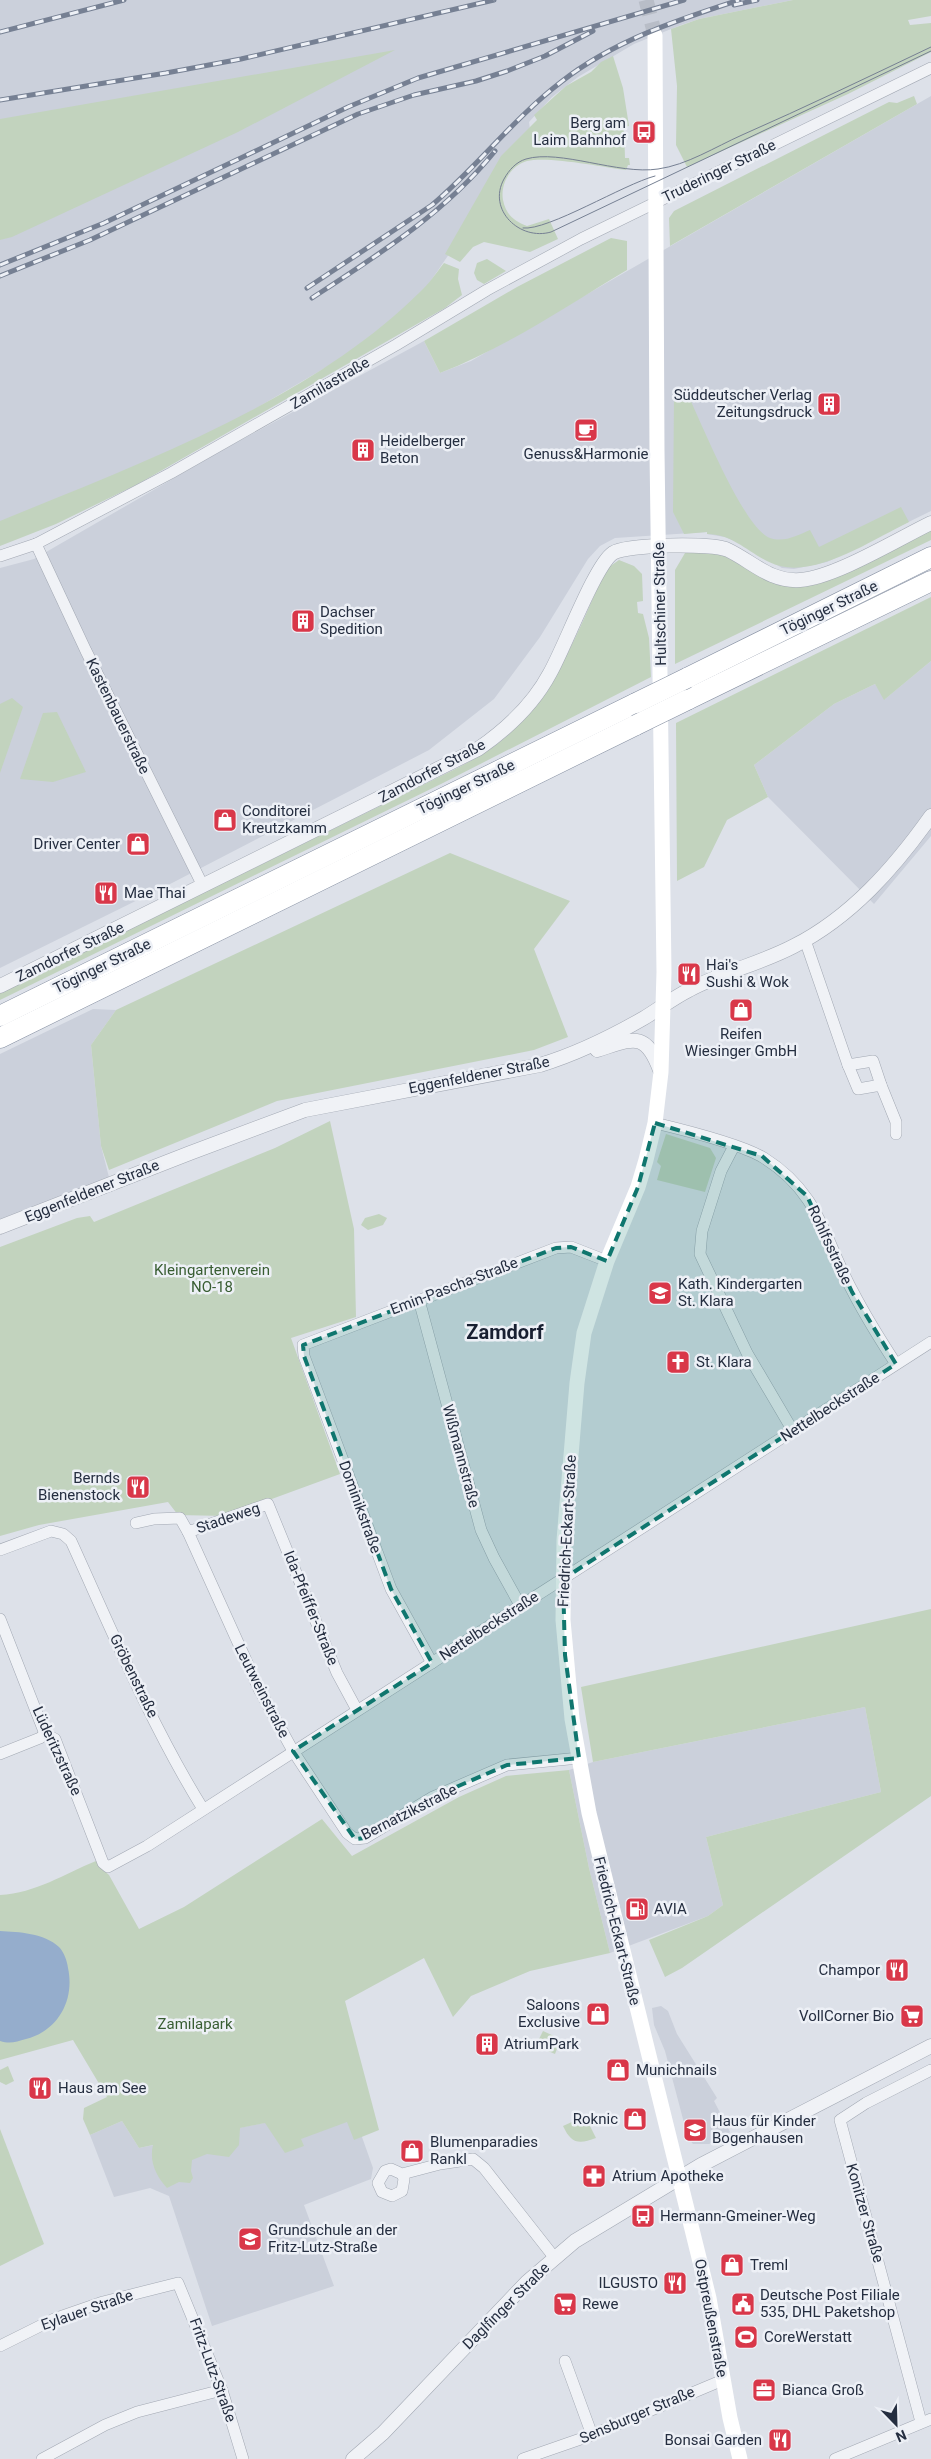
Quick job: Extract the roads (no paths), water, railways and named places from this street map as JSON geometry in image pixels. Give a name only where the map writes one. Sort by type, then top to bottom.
[{"type":"highway","name":"Töginger Straße","points":[[0,1016],[931,558]]},
{"type":"highway","name":"Töginger Straße","points":[[0,1038],[931,581]]},
{"type":"main road","name":"Truderinger Straße","points":[[655,35],[657,202]]},
{"type":"main road","name":"Hultschiner Straße","points":[[657,202],[658,547],[664,1006]]},
{"type":"main road","name":"Friedrich-Eckart-Straße","points":[[664,1006],[661,1072],[655,1124],[638,1187],[607,1261],[584,1333],[577,1383],[564,1540],[563,1579],[566,1664],[579,1758],[604,1875],[679,2178]]},
{"type":"main road","name":"Ostpreußenstraße","points":[[679,2178],[709,2298],[723,2380],[740,2459]]},
{"type":"street","name":"Truderinger Straße","points":[[657,202],[931,68]]},
{"type":"street","name":"Zamilastraße","points":[[0,556],[36,544],[180,468],[396,345],[487,290],[581,239],[657,202]]},
{"type":"street","name":"Zamdorfer Straße","points":[[0,986],[465,757],[490,741],[521,713],[549,675],[602,564],[619,550],[658,547],[722,548],[776,578],[801,580],[828,574],[927,525]]},
{"type":"street","name":"Kastenbauerstraße","points":[[36,544],[90,660],[203,886]]},
{"type":"street","name":"Eggenfeldener Straße","points":[[0,1228],[305,1110],[540,1065],[567,1056],[609,1037],[688,990],[760,961],[805,940],[859,901],[913,841],[931,816]]},
{"type":"street","points":[[805,940],[858,1089],[881,1085]]},
{"type":"street","points":[[567,1056],[578,1056],[630,1041],[641,1041],[653,1052],[661,1072]]},
{"type":"street","points":[[848,1064],[873,1061],[896,1122],[896,1134]]},
{"type":"street","name":"Rohlfsstraße","points":[[655,1124],[734,1146],[762,1156],[783,1171],[807,1196],[819,1216],[852,1292],[896,1364]]},
{"type":"street","points":[[734,1146],[720,1171],[704,1222],[700,1254],[747,1353],[793,1431]]},
{"type":"street","name":"Emin-Pascha-Straße","points":[[303,1344],[556,1248],[571,1247],[607,1261]]},
{"type":"street","name":"Wißmannstraße","points":[[419,1300],[481,1530],[520,1605]]},
{"type":"street","name":"Nettelbeckstraße","points":[[91,1828],[103,1863],[108,1867],[147,1846],[931,1342]]},
{"type":"street","name":"Dominikstraße","points":[[303,1344],[304,1356],[391,1589],[432,1663]]},
{"type":"street","name":"Stadeweg","points":[[136,1523],[154,1519],[180,1518],[188,1532],[268,1504]]},
{"type":"street","name":"Ida-Pfeiffer-Straße","points":[[268,1504],[337,1673],[357,1710]]},
{"type":"street","name":"Gröbenstraße","points":[[0,1550],[51,1531],[63,1534],[71,1541],[135,1680],[186,1782],[202,1809]]},
{"type":"street","name":"Leutweinstraße","points":[[188,1532],[259,1689],[293,1751],[347,1833],[355,1839]]},
{"type":"street","name":"Lüderitzstraße","points":[[0,1619],[46,1734],[55,1739],[91,1828]]},
{"type":"street","points":[[0,1754],[46,1734]]},
{"type":"street","name":"Bernatzikstraße","points":[[355,1839],[365,1838],[433,1797],[507,1765],[579,1758]]},
{"type":"street","name":"Daglfinger Straße","points":[[353,2459],[383,2433],[527,2282],[554,2257],[599,2225],[679,2178],[931,2046]]},
{"type":"street","name":"Konitzer Straße","points":[[926,2421],[840,2120],[866,2103],[931,2070]]},
{"type":"street","points":[[402,2174],[440,2164],[473,2159],[484,2168],[554,2257]]},
{"type":"street","name":"Eylauer Straße","points":[[0,2346],[54,2318],[103,2302],[178,2283]]},
{"type":"street","name":"Fritz-Lutz-Straße","points":[[178,2283],[222,2390],[243,2459]]},
{"type":"street","points":[[565,2361],[592,2435]]},
{"type":"street","name":"Sensburger Straße","points":[[523,2459],[592,2435],[723,2380]]},
{"type":"street","points":[[42,2459],[106,2425],[136,2412],[222,2390]]},
{"type":"street","points":[[835,2459],[926,2421]]},
{"type":"water","points":[[0,1931],[31,1934],[53,1942],[61,1949],[65,1957],[70,1980],[66,2002],[62,2012],[55,2021],[37,2035],[13,2042],[0,2041]]},
{"type":"tunnel","points":[[646,0],[655,35]]},
{"type":"tram line","points":[[931,47],[680,164],[658,169],[642,170],[625,169],[555,157],[522,160],[508,172],[504,179],[500,191],[500,202],[503,212],[518,227],[528,232],[539,234],[551,232],[931,51]]},
{"type":"tram line","points":[[523,228],[535,227],[568,215],[655,176]]},
{"type":"railway","points":[[0,32],[124,0]]},
{"type":"railway","points":[[0,100],[241,59],[494,0]]},
{"type":"railway","points":[[0,265],[104,223],[348,107],[418,78],[684,0]]},
{"type":"railway","points":[[307,288],[432,205],[527,111],[561,82],[581,68],[624,43],[646,33],[692,15],[739,0]]},
{"type":"railway","points":[[734,5],[757,0]]},
{"type":"railway","points":[[0,276],[90,240],[358,114],[414,95],[476,81],[507,71],[545,56],[593,31]]},
{"type":"railway","points":[[312,298],[410,232],[455,194],[495,151]]},
{"type":"place","name":"Berg am Laim Bahnhof","points":[[644,132]]},
{"type":"place","name":"Süddeutscher Verlag Zeitungsdruck","points":[[829,404]]},
{"type":"place","name":"Genuss&Harmonie","points":[[586,430]]},
{"type":"place","name":"Heidelberger Beton","points":[[363,450]]},
{"type":"place","name":"Dachser Spedition","points":[[303,621]]},
{"type":"place","name":"Conditorei Kreutzkamm","points":[[225,820]]},
{"type":"place","name":"Driver Center","points":[[138,844]]},
{"type":"place","name":"Mae Thai","points":[[106,893]]},
{"type":"place","name":"Hai's Sushi & Wok","points":[[689,974]]},
{"type":"place","name":"Reifen Wiesinger GmbH","points":[[741,1010]]},
{"type":"place","name":"Kath. Kindergarten St. Klara","points":[[660,1293]]},
{"type":"place","name":"St. Klara","points":[[678,1362]]},
{"type":"place","name":"Bernds Bienenstock","points":[[138,1487]]},
{"type":"place","name":"AVIA","points":[[637,1909]]},
{"type":"place","name":"Champor","points":[[897,1970]]},
{"type":"place","name":"Saloons Exclusive","points":[[598,2014]]},
{"type":"place","name":"VollCorner Bio","points":[[912,2016]]},
{"type":"place","name":"AtriumPark","points":[[487,2044]]},
{"type":"place","name":"Munichnails","points":[[618,2070]]},
{"type":"place","name":"Haus am See","points":[[40,2088]]},
{"type":"place","name":"Roknic","points":[[635,2119]]},
{"type":"place","name":"Haus für Kinder Bogenhausen","points":[[695,2130]]},
{"type":"place","name":"Blumenparadies Rankl","points":[[412,2151]]},
{"type":"place","name":"Atrium Apotheke","points":[[594,2176]]},
{"type":"place","name":"Hermann-Gmeiner-Weg","points":[[643,2216]]},
{"type":"place","name":"Grundschule an der Fritz-Lutz-Straße","points":[[250,2239]]},
{"type":"place","name":"Treml","points":[[732,2265]]},
{"type":"place","name":"ILGUSTO","points":[[675,2283]]},
{"type":"place","name":"Rewe","points":[[565,2304]]},
{"type":"place","name":"Deutsche Post Filiale 535, DHL Paketshop","points":[[743,2304]]},
{"type":"place","name":"CoreWerstatt","points":[[746,2337]]},
{"type":"place","name":"Bianca Groß","points":[[764,2390]]},
{"type":"place","name":"Bonsai Garden","points":[[780,2440]]},
{"type":"district","name":"Zamdorf","points":[[505,1332]]},
{"type":"park label","name":"Kleingartenverein NO-18","points":[[212,1278]]},
{"type":"park label","name":"Zamilapark","points":[[195,2024]]}]
